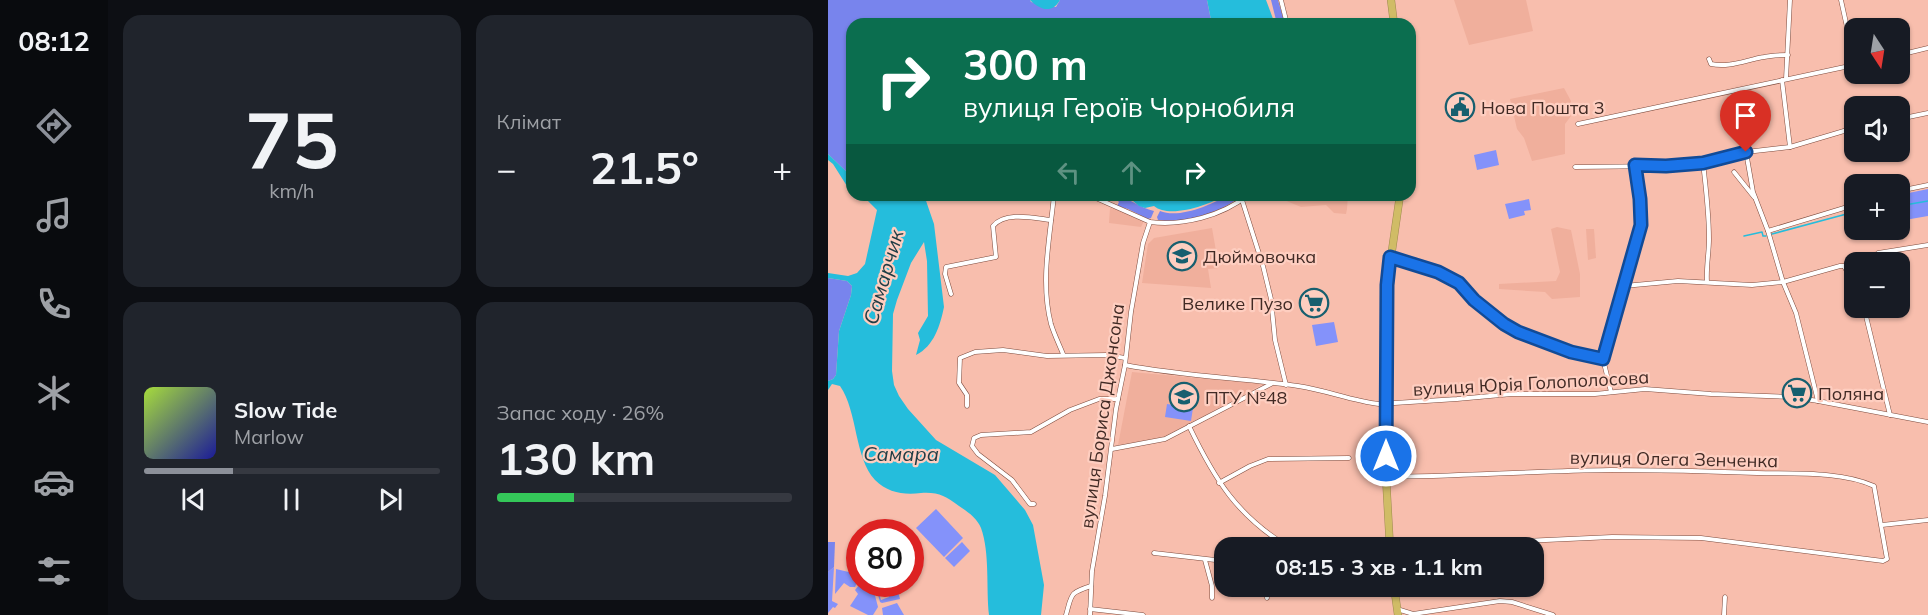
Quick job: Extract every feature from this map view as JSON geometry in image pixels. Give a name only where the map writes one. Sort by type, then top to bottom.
[{"type":"highway","points":[[1391,0],[1393,18]]},
{"type":"highway","points":[[1389,537],[1386,477],[1387,285],[1399,201]]},
{"type":"highway","points":[[1395,597],[1397,612]]},
{"type":"street","points":[[1281,0],[1286,18]]},
{"type":"street","points":[[1790,0],[1788,55],[1784,79],[1790,147]]},
{"type":"street","points":[[1841,0],[1845,18]]},
{"type":"street","points":[[1910,52],[1928,48]]},
{"type":"street","points":[[1709,59],[1711,64],[1717,65],[1788,55]]},
{"type":"street","points":[[1578,124],[1844,67]]},
{"type":"street","points":[[1910,116],[1928,112]]},
{"type":"street","points":[[1575,167],[1666,166],[1703,163],[1746,152],[1790,147],[1844,131]]},
{"type":"street","points":[[1746,152],[1756,200],[1783,282],[1796,313],[1818,400]]},
{"type":"street","points":[[1703,163],[1709,240],[1706,264],[1707,282]]},
{"type":"street","points":[[1611,392],[1603,359],[1641,225],[1635,165]]},
{"type":"street","points":[[1734,172],[1756,200]]},
{"type":"street","points":[[1910,189],[1928,185]]},
{"type":"street","points":[[1054,201],[1046,258],[1046,290],[1052,324],[1063,354]]},
{"type":"street","points":[[1103,201],[1150,222],[1168,223],[1214,214],[1240,201]]},
{"type":"street","points":[[1242,201],[1271,299],[1275,340],[1286,385]]},
{"type":"street","points":[[1768,231],[1844,208]]},
{"type":"street","points":[[951,294],[945,274],[946,267],[996,257],[993,226],[995,222],[1007,218],[1023,217],[1052,220]]},
{"type":"street","name":"вулиця Бориса Джонсона","points":[[1090,615],[1091,586],[1136,277],[1150,222]]},
{"type":"street","points":[[1889,252],[1928,245]]},
{"type":"street","points":[[1390,257],[1438,272],[1459,283],[1482,306],[1518,332],[1571,352],[1603,359]]},
{"type":"street","points":[[1624,285],[1678,280],[1752,285],[1783,282],[1844,266]]},
{"type":"street","points":[[1866,318],[1890,415]]},
{"type":"street","points":[[967,406],[967,394],[959,383],[958,367],[960,358],[975,352],[1003,350],[1047,356],[1107,355],[1125,358]]},
{"type":"street","name":"вулиця Юрія Голополосова","points":[[1125,365],[1170,373],[1323,390],[1368,402],[1386,404],[1512,394],[1595,394],[1645,389],[1818,400],[1928,422]]},
{"type":"street","points":[[1112,449],[1165,439],[1273,383]]},
{"type":"street","points":[[1034,504],[1030,504],[1012,480],[978,454],[972,446],[974,438],[981,435],[1031,432],[1070,410],[1099,399],[1118,399]]},
{"type":"street","points":[[1189,426],[1208,466],[1219,483],[1238,506],[1274,537]]},
{"type":"street","points":[[1219,483],[1268,459],[1349,458]]},
{"type":"street","name":"вулиця Олега Зенченка","points":[[1386,477],[1622,470],[1814,475],[1860,479],[1875,486],[1882,525]]},
{"type":"street","points":[[1544,540],[1612,537],[1701,538],[1883,561],[1887,559],[1882,525],[1928,520]]},
{"type":"street","points":[[1154,553],[1214,560]]},
{"type":"street","points":[[1204,560],[1212,586],[1212,598]]},
{"type":"street","points":[[1066,615],[1072,595],[1091,586]]},
{"type":"street","points":[[1724,615],[1725,597]]},
{"type":"street","points":[[1397,612],[1425,614],[1500,601],[1512,602],[1553,615]]},
{"type":"street","points":[[1090,609],[1143,615]]},
{"type":"shaded area","points":[[828,0],[1030,0],[1056,7],[1060,0],[1207,0],[1211,18],[846,18],[846,171],[828,154]]},
{"type":"shaded area","points":[[1271,0],[1278,0],[1283,18],[1276,18]]},
{"type":"shaded area","points":[[1454,0],[1526,0],[1533,31],[1469,45]]},
{"type":"shaded area","points":[[1564,88],[1571,101],[1571,116],[1565,124],[1565,154],[1532,161],[1524,138],[1517,129],[1510,99]]},
{"type":"shaded area","points":[[1496,150],[1499,165],[1477,170],[1474,155]]},
{"type":"shaded area","points":[[1928,189],[1928,216],[1910,219],[1910,193]]},
{"type":"shaded area","points":[[1529,199],[1531,210],[1524,211],[1525,215],[1509,219],[1505,204]]},
{"type":"shaded area","points":[[1130,201],[1154,211],[1148,219],[1117,206],[1119,202]]},
{"type":"shaded area","points":[[1234,201],[1225,207],[1191,218],[1169,221],[1158,220],[1157,217],[1160,211],[1185,212],[1213,203]]},
{"type":"shaded area","points":[[1286,201],[1348,201],[1346,214],[1334,213],[1326,205],[1301,207]]},
{"type":"shaded area","points":[[1110,208],[1118,209],[1144,221],[1141,227],[1109,223]]},
{"type":"shaded area","points":[[1557,227],[1571,230],[1580,274],[1580,297],[1552,299],[1545,292],[1499,289],[1499,284],[1556,281],[1560,272],[1551,229]]},
{"type":"shaded area","name":"Дюймовочка","points":[[1212,228],[1219,268],[1208,269],[1211,288],[1142,283],[1148,244],[1154,238]]},
{"type":"shaded area","points":[[1586,229],[1594,229],[1596,258],[1588,260]]},
{"type":"shaded area","points":[[828,278],[847,281],[852,286],[839,331],[836,375],[828,381]]},
{"type":"shaded area","points":[[1334,322],[1338,342],[1316,346],[1312,325]]},
{"type":"shaded area","name":"ПТУ №48","points":[[1132,372],[1263,384],[1165,437],[1118,445]]},
{"type":"shaded area","points":[[1167,404],[1193,408],[1191,421],[1165,417]]},
{"type":"shaded area","points":[[936,509],[963,538],[944,557],[924,536],[924,520]]},
{"type":"shaded area","points":[[828,542],[835,542],[834,567],[828,572]]},
{"type":"shaded area","points":[[962,542],[970,551],[954,567],[945,558]]},
{"type":"shaded area","points":[[834,567],[832,601],[838,604],[828,613],[828,572]]},
{"type":"shaded area","points":[[836,569],[846,571],[846,584],[844,583],[835,594]]},
{"type":"shaded area","points":[[856,597],[875,597],[878,607],[873,615],[868,615],[850,606]]},
{"type":"shaded area","points":[[879,597],[881,600],[889,597],[899,597],[900,599],[882,603]]},
{"type":"shaded area","points":[[897,603],[904,615],[883,615],[882,608]]},
{"type":"water","points":[[1030,0],[1060,0],[1050,9],[1046,9]]},
{"type":"water","points":[[1207,0],[1266,0],[1273,18],[1211,18]]},
{"type":"water","points":[[828,154],[846,171],[846,185],[833,164],[828,160]]},
{"type":"water","name":"Самара","points":[[868,201],[926,201],[934,224],[944,307],[932,341],[916,355],[920,340],[918,333],[928,316],[927,261],[924,242],[911,263],[893,314],[892,371],[894,385],[908,409],[936,440],[995,475],[1025,510],[1033,525],[1044,585],[1041,615],[989,615],[986,548],[977,521],[941,495],[896,492],[885,488],[875,480],[863,459],[846,397],[840,386],[832,384],[828,390],[828,381],[836,375],[839,331],[852,286],[847,281],[828,278],[828,273],[848,276],[857,273],[865,264],[877,210]]},
{"type":"water","points":[[1133,201],[1214,201],[1179,211],[1161,210],[1154,206],[1145,208]]},
{"type":"waterway","points":[[1910,204],[1928,201]]},
{"type":"waterway","points":[[1772,234],[1844,215]]},
{"type":"waterway","points":[[1744,236],[1762,232],[1763,236],[1766,236]]},
{"type":"place","name":"Нова Пошта 3","points":[[1460,107]]},
{"type":"place","name":"Дюймовочка","points":[[1182,256]]},
{"type":"place","name":"Велике Пузо","points":[[1314,303]]},
{"type":"place","name":"Поляна","points":[[1797,393]]},
{"type":"place","name":"ПТУ №48","points":[[1184,397]]},
{"type":"route","points":[[1386,456],[1387,285],[1390,257],[1438,272],[1459,283],[1474,300],[1518,332],[1571,352],[1603,359],[1641,225],[1635,165],[1666,166],[1703,163],[1746,152]]},
{"type":"water label","name":"Самарчик","points":[[883,277]]}]
